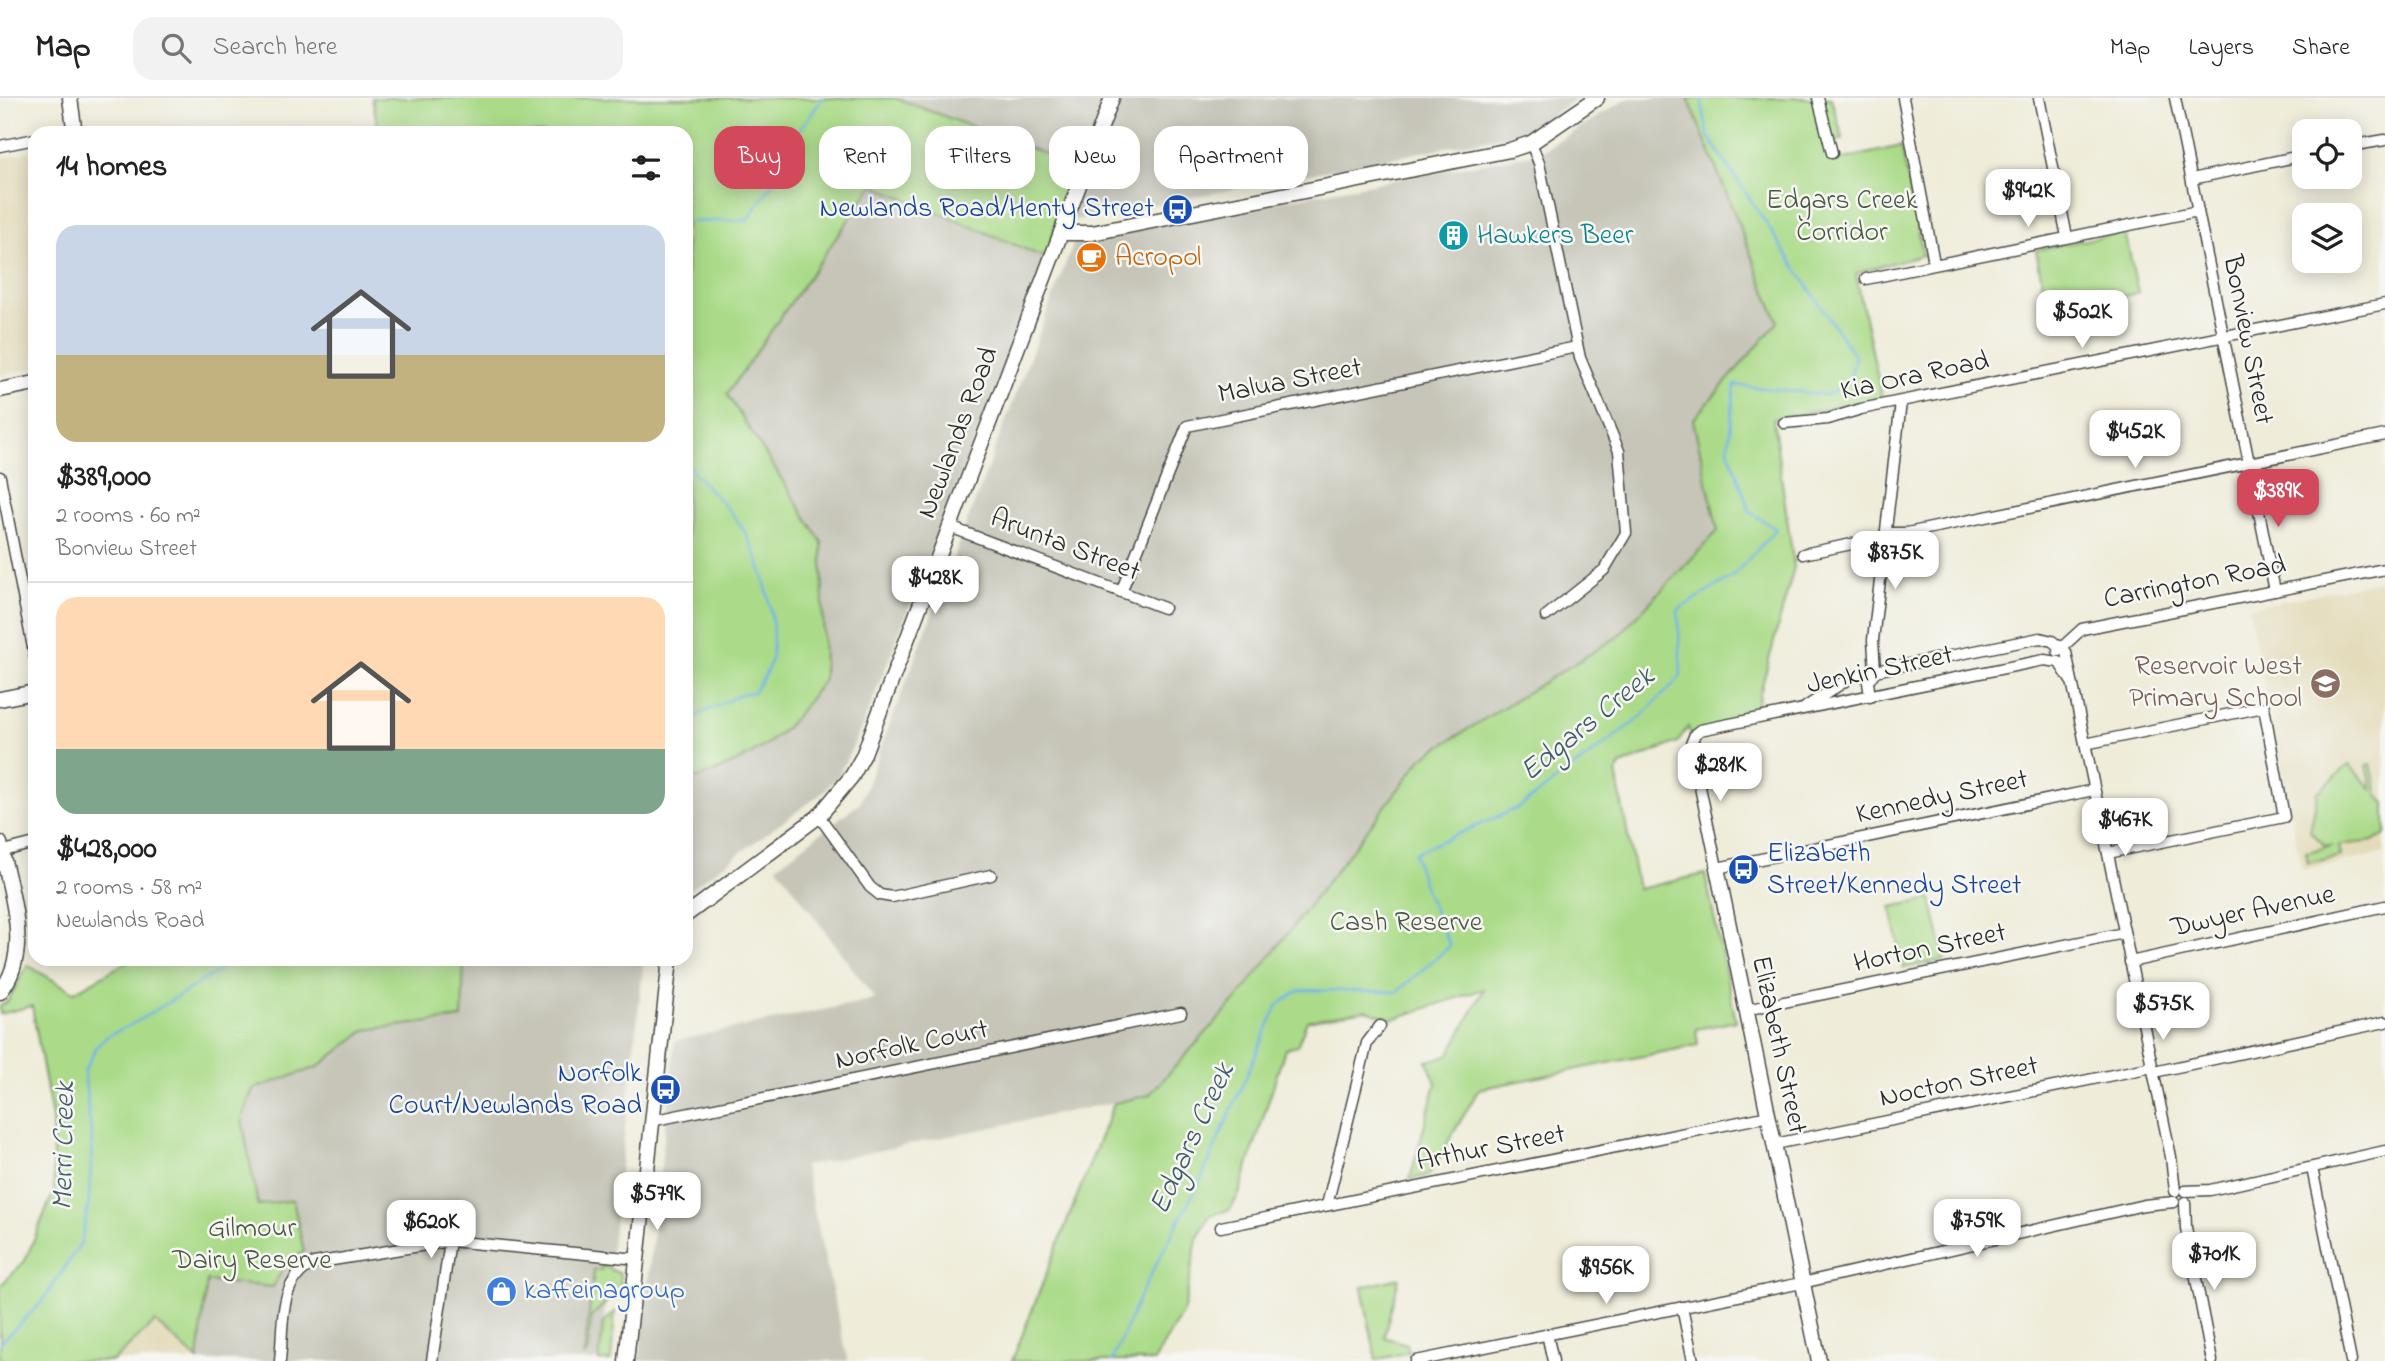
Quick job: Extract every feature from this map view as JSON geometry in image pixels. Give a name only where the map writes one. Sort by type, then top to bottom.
[{"type":"street","points":[[70,98],[75,126]]},
{"type":"street","name":"Newlands Road","points":[[693,910],[819,816],[852,776],[863,756],[1112,98]]},
{"type":"street","points":[[1061,233],[1092,233],[1510,150],[1531,143],[1597,98]]},
{"type":"street","points":[[1818,98],[1832,153]]},
{"type":"street","points":[[1903,98],[1934,263]]},
{"type":"street","points":[[2039,98],[2067,237]]},
{"type":"street","name":"Bonview Street","points":[[2175,98],[2275,591]]},
{"type":"street","points":[[2362,144],[2385,139]]},
{"type":"street","points":[[0,146],[28,140]]},
{"type":"street","points":[[1531,143],[1539,163],[1577,347],[1619,451],[1626,533],[1604,570],[1546,616]]},
{"type":"street","points":[[2192,179],[2292,158]]},
{"type":"street","points":[[1866,279],[2198,211]]},
{"type":"street","name":"Kia Ora Road","points":[[1784,424],[1828,419],[2385,304]]},
{"type":"street","name":"Malua Street","points":[[1121,592],[1187,426],[1577,347]]},
{"type":"street","points":[[0,390],[28,384]]},
{"type":"street","points":[[1870,697],[1868,682],[1875,671],[1873,640],[1901,402]]},
{"type":"street","points":[[1803,555],[1886,535],[1907,533],[2385,435]]},
{"type":"street","points":[[0,477],[28,622]]},
{"type":"street","name":"Arunta Street","points":[[950,527],[1164,608]]},
{"type":"street","name":"Carrington Road","points":[[2042,660],[2082,629],[2385,569]]},
{"type":"street","points":[[2036,639],[2042,660],[2059,662],[2071,681]]},
{"type":"street","points":[[1801,710],[1851,677],[1875,671],[2036,639],[2052,641],[2062,647],[2069,659],[2071,681],[2180,1196],[2212,1361]]},
{"type":"street","name":"Jenkin Street","points":[[1692,739],[1700,730],[2042,660]]},
{"type":"street","points":[[0,699],[28,693]]},
{"type":"street","points":[[2085,744],[2264,707],[2284,817],[2108,853]]},
{"type":"street","name":"Elizabeth Street","points":[[1692,739],[1745,1010],[1819,1361]]},
{"type":"street","name":"Kennedy Street","points":[[1717,868],[2094,790]]},
{"type":"street","points":[[819,816],[870,887],[880,895],[892,897],[991,875]]},
{"type":"street","points":[[0,992],[16,964],[18,937],[1,849],[28,844]]},
{"type":"street","name":"Dwyer Avenue","points":[[2130,962],[2385,906]]},
{"type":"street","name":"Horton Street","points":[[1745,1010],[2124,933]]},
{"type":"street","points":[[626,1361],[669,966]]},
{"type":"street","name":"Norfolk Court","points":[[651,1121],[1181,1013]]},
{"type":"street","name":"Nocton Street","points":[[1775,1144],[2385,1022]]},
{"type":"street","points":[[1327,1205],[1367,1043],[1380,1026]]},
{"type":"street","name":"Arthur Street","points":[[1221,1227],[1769,1116]]},
{"type":"street","points":[[1416,1361],[1802,1283],[2385,1152]]},
{"type":"street","points":[[2312,1168],[2351,1361]]},
{"type":"street","points":[[280,1361],[288,1287],[298,1273],[327,1261],[450,1241],[637,1259]]},
{"type":"street","points":[[432,1361],[450,1241]]},
{"type":"street","points":[[1682,1307],[1693,1361]]},
{"type":"street","points":[[1547,1334],[1553,1361]]},
{"type":"shaded area","points":[[895,98],[1576,98],[1533,130],[1308,174],[1308,126],[1154,126],[1154,189],[1234,189],[1056,224],[1065,189],[1140,189],[1140,126],[1049,126],[1049,155],[1035,150],[1035,126],[970,126]]},
{"type":"shaded area","points":[[1628,98],[1688,98],[1778,322],[1693,420],[1718,531],[1617,637],[1423,757],[1238,998],[1149,1095],[804,1166],[848,1361],[639,1361],[675,1041],[875,999],[777,866],[860,803],[1075,239],[1538,153]]},
{"type":"shaded area","points":[[28,152],[28,369],[0,375],[0,158]]},
{"type":"shaded area","points":[[870,189],[882,189],[1046,258],[865,720],[839,775],[821,794],[693,887],[693,780],[747,757],[779,735],[824,680],[822,542],[727,394]]},
{"type":"shaded area","name":"Reservoir West Primary School","points":[[2385,580],[2385,853],[2302,870],[2249,608]]},
{"type":"shaded area","points":[[464,966],[643,966],[599,1361],[199,1361],[207,1281],[273,1287],[286,1263],[303,1250],[292,1201],[258,1206],[242,1119],[253,1088],[318,1067],[365,1030],[462,1018]]},
{"type":"shaded area","points":[[155,1322],[199,1361],[113,1361]]},
{"type":"green space","points":[[372,98],[895,98],[971,126],[925,126],[925,189],[1035,189],[1035,150],[1049,155],[1049,189],[1066,189],[1046,258],[882,189],[911,189],[911,126],[819,126],[819,189],[870,189],[727,394],[822,542],[824,680],[797,716],[768,743],[722,769],[693,779],[693,126],[378,126]]},
{"type":"green space","points":[[1688,98],[1831,98],[1843,139],[1827,145],[1831,162],[1901,146],[1923,255],[1856,275],[1882,398],[1773,419],[1794,567],[1756,708],[1692,739],[1688,727],[1678,742],[1621,765],[1616,773],[1638,889],[1705,874],[1736,1021],[1696,1029],[1698,1045],[1479,1089],[1429,1175],[1410,1179],[1436,1083],[1427,1061],[1448,1056],[1484,989],[1393,1019],[1366,1010],[1307,1021],[1297,1046],[1285,1049],[1239,1194],[1230,1210],[1210,1215],[1197,1239],[1184,1310],[1154,1361],[1012,1361],[1114,1103],[1149,1095],[1238,998],[1423,757],[1617,637],[1718,531],[1693,420],[1778,322]]},
{"type":"green space","points":[[2125,232],[2138,293],[2048,312],[2036,250]]},
{"type":"green space","points":[[2371,764],[2378,796],[2385,803],[2385,835],[2374,841],[2339,845],[2341,856],[2308,863],[2306,852],[2333,846],[2325,846],[2310,831],[2318,792],[2349,765],[2372,789],[2367,765]]},
{"type":"green space","points":[[1931,899],[1945,960],[1903,968],[1891,907]]},
{"type":"green space","name":"Gilmour Dairy Reserve","points":[[27,965],[74,992],[120,966],[464,966],[462,1018],[365,1030],[318,1067],[253,1089],[242,1119],[258,1205],[293,1200],[304,1252],[286,1263],[273,1287],[207,1281],[198,1360],[155,1322],[113,1361],[0,1361],[0,1286],[25,1261],[54,1191],[52,1118],[32,1006],[0,1014],[0,1006],[8,1001]]},
{"type":"green space","points":[[602,1265],[620,1274],[621,1288],[592,1316],[587,1353],[584,1356],[594,1270],[601,1270]]},
{"type":"green space","points":[[1399,1278],[1384,1337],[1407,1344],[1409,1352],[1376,1360],[1362,1287]]},
{"type":"green space","points":[[615,1312],[611,1361],[599,1361],[603,1323]]},
{"type":"waterway","name":"Merri Creek","points":[[693,222],[747,220],[779,174],[793,139],[823,98]]},
{"type":"waterway","name":"Edgars Creek","points":[[1112,1361],[1140,1295],[1202,1177],[1277,1006],[1299,990],[1397,992],[1450,946],[1426,892],[1414,853],[1520,807],[1640,718],[1681,676],[1678,610],[1733,576],[1776,529],[1750,512],[1728,449],[1735,385],[1827,395],[1849,383],[1855,357],[1708,136],[1701,98]]},
{"type":"waterway","name":"Merri Creek","points":[[693,471],[745,532],[765,583],[773,637],[770,663],[753,692],[741,694],[693,718]]},
{"type":"waterway","name":"Merri Creek","points":[[0,1343],[42,1302],[81,1243],[89,1201],[92,1144],[84,1072],[97,1046],[106,1037],[138,1021],[227,966]]},
{"type":"place","name":"Newlands Road/Henty Street","points":[[1177,209]]},
{"type":"place","name":"Hawkers Beer","points":[[1454,236]]},
{"type":"place","name":"Acropol","points":[[1092,258]]},
{"type":"place","name":"Reservoir West Primary School","points":[[2325,683]]},
{"type":"place","name":"Elizabeth Street/Kennedy Street","points":[[1744,870]]},
{"type":"place","name":"Norfolk Court/Newlands Road","points":[[665,1090]]},
{"type":"place","name":"kaffeinagroup","points":[[501,1291]]},
{"type":"park label","name":"Edgars Creek Corridor","points":[[1842,217]]},
{"type":"park label","name":"Cash Reserve","points":[[1406,923]]}]
